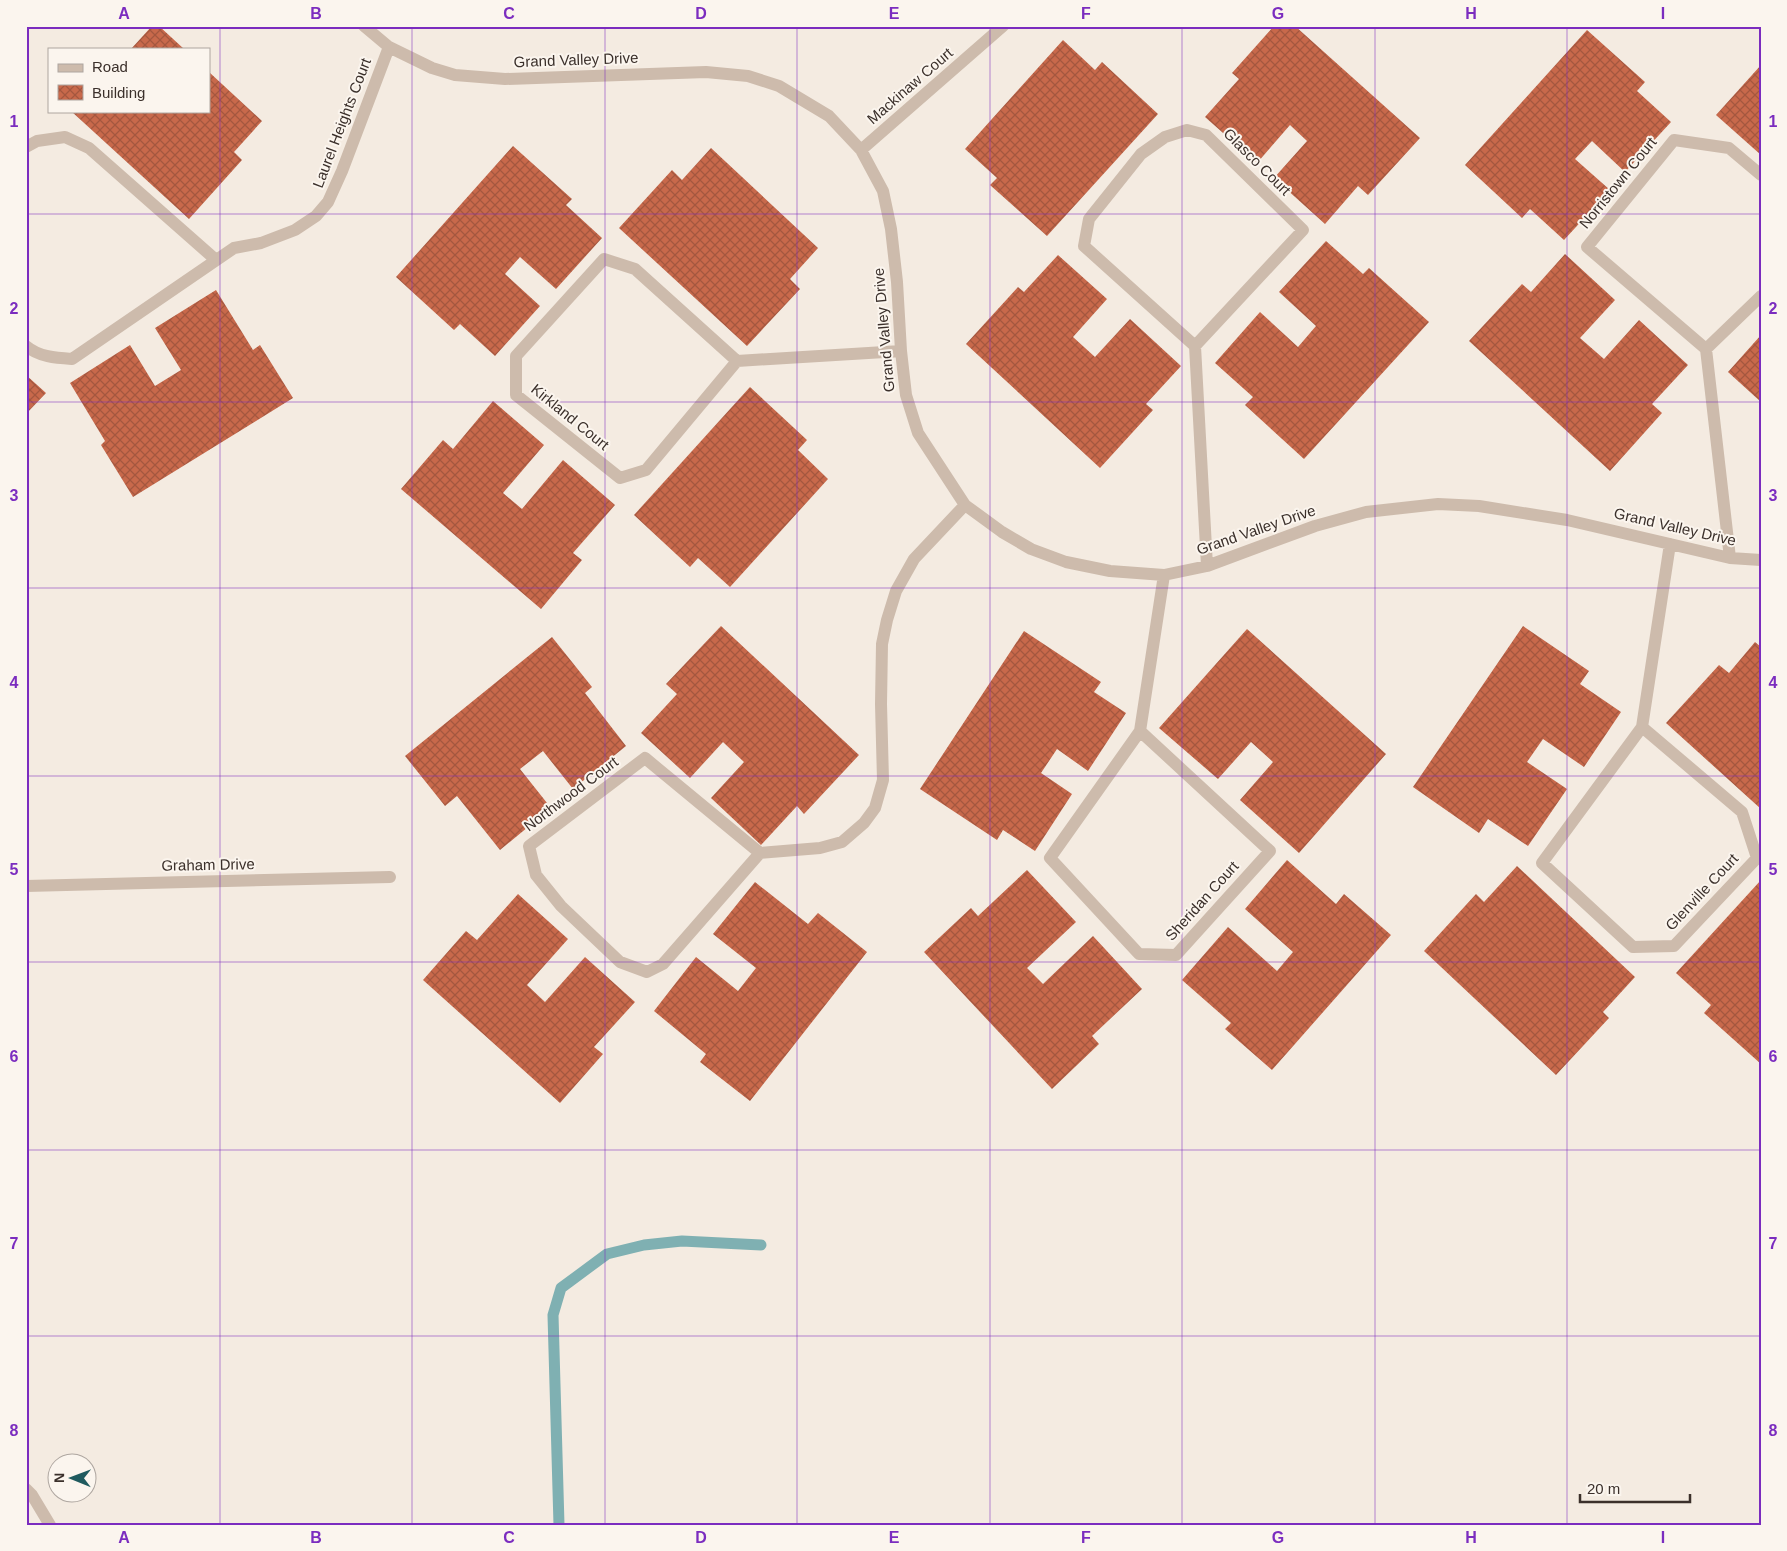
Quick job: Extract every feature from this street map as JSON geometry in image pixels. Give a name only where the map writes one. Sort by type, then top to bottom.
[{"type":"street","name":"Grand Valley Drive","points":[[364,26],[389,47],[432,68],[455,75],[505,79],[706,72],[748,76],[779,86],[829,116],[860,150],[882,191],[891,229],[897,282],[900,351],[906,395],[918,433],[965,504],[1002,532],[1031,549],[1066,562],[1110,571],[1164,575],[1208,566],[1315,526],[1358,514],[1438,504],[1479,506],[1567,520],[1730,558],[1761,560]]},
{"type":"street","name":"Mackinaw Court","points":[[860,150],[1003,26]]},
{"type":"street","name":"Laurel Heights Court","points":[[26,346],[53,358],[72,359],[234,248],[261,243],[295,230],[316,216],[328,202],[342,171],[389,47]]},
{"type":"street","name":"Glasco Court","points":[[1187,130],[1206,135],[1303,230],[1195,346],[1084,246],[1089,219],[1141,154],[1165,137],[1187,130]]},
{"type":"street","points":[[26,147],[37,141],[66,137],[88,148],[216,260]]},
{"type":"street","name":"Norristown Court","points":[[1706,349],[1587,247],[1674,140],[1729,148],[1761,175]]},
{"type":"street","name":"Kirkland Court","points":[[604,258],[635,269],[737,361],[646,470],[620,478],[516,395],[516,356],[604,258]]},
{"type":"street","points":[[1730,558],[1706,349],[1761,296]]},
{"type":"street","points":[[1195,346],[1208,566]]},
{"type":"street","points":[[737,361],[900,351]]},
{"type":"street","points":[[760,853],[820,848],[842,842],[864,823],[875,808],[883,780],[882,644],[887,620],[896,591],[914,559],[965,504]]},
{"type":"street","name":"Glenville Court","points":[[1642,727],[1742,812],[1757,858],[1674,946],[1633,947],[1542,863],[1642,727],[1670,544]]},
{"type":"street","name":"Sheridan Court","points":[[1140,731],[1270,851],[1176,955],[1139,954],[1050,858],[1140,731],[1164,575]]},
{"type":"street","name":"Northwood Court","points":[[645,758],[760,853],[662,964],[647,972],[620,962],[561,906],[536,875],[528,846],[645,758]]},
{"type":"street","name":"Graham Drive","points":[[26,886],[390,877]]},
{"type":"street","points":[[26,1489],[32,1495],[50,1525]]},
{"type":"building","points":[[152,26],[159,26],[183,48],[132,48]]},
{"type":"building","points":[[1274,26],[1295,26],[1420,138],[1368,195],[1358,186],[1325,224],[1274,178],[1307,141],[1290,125],[1257,163],[1205,117],[1239,79],[1232,73]]},
{"type":"building","points":[[1587,30],[1645,82],[1637,91],[1671,122],[1625,172],[1592,141],[1575,159],[1610,190],[1564,240],[1530,209],[1522,218],[1465,165]]},
{"type":"building","points":[[1063,40],[1095,70],[1102,62],[1158,114],[1047,236],[990,185],[997,178],[965,149]]},
{"type":"building","points":[[1761,65],[1761,155],[1716,115]]},
{"type":"building","points":[[210,73],[262,121],[234,152],[242,160],[189,219],[72,112],[210,112]]},
{"type":"building","points":[[513,146],[572,199],[566,205],[602,238],[556,289],[520,257],[505,274],[540,306],[495,356],[460,324],[454,330],[396,277]]},
{"type":"building","points":[[711,148],[818,248],[790,279],[800,289],[747,346],[619,228],[672,170],[682,180]]},
{"type":"building","points":[[1326,241],[1363,274],[1369,268],[1429,322],[1304,459],[1245,405],[1253,397],[1215,363],[1260,312],[1298,347],[1316,326],[1279,292]]},
{"type":"building","points":[[1565,254],[1615,300],[1580,338],[1604,359],[1639,320],[1688,365],[1652,404],[1662,413],[1610,471],[1469,341],[1522,284],[1531,292]]},
{"type":"building","points":[[1058,255],[1107,299],[1073,337],[1095,357],[1130,319],[1181,366],[1146,404],[1153,410],[1100,468],[966,344],[1018,287],[1024,292]]},
{"type":"building","points":[[216,290],[253,350],[260,345],[293,398],[133,497],[101,445],[105,441],[70,383],[130,345],[155,386],[181,370],[155,328]]},
{"type":"building","points":[[1761,335],[1761,402],[1728,372]]},
{"type":"building","points":[[26,375],[46,393],[26,414]]},
{"type":"building","points":[[750,387],[807,440],[798,450],[828,479],[730,587],[698,558],[690,567],[634,515]]},
{"type":"building","points":[[493,401],[544,445],[503,493],[522,509],[563,460],[615,505],[573,553],[582,560],[541,609],[401,489],[443,440],[453,449]]},
{"type":"building","points":[[721,626],[859,755],[804,814],[797,806],[761,845],[711,798],[744,762],[723,742],[690,778],[641,733],[677,694],[666,684]]},
{"type":"building","points":[[1523,626],[1589,671],[1580,684],[1621,712],[1584,767],[1543,739],[1527,762],[1567,789],[1528,846],[1488,819],[1479,833],[1413,787]]},
{"type":"building","points":[[1247,629],[1386,754],[1299,853],[1240,800],[1273,762],[1251,742],[1218,779],[1159,728]]},
{"type":"building","points":[[1024,631],[1101,682],[1094,692],[1126,713],[1088,771],[1057,749],[1041,773],[1072,794],[1035,851],[1003,830],[997,840],[920,789]]},
{"type":"building","points":[[552,637],[592,687],[585,693],[626,746],[573,789],[543,751],[520,769],[551,808],[500,850],[457,796],[445,806],[405,756]]},
{"type":"building","points":[[1755,642],[1761,647],[1761,809],[1666,723],[1719,665],[1729,673]]},
{"type":"building","points":[[1287,860],[1336,904],[1344,894],[1391,935],[1272,1070],[1225,1029],[1231,1023],[1182,980],[1228,927],[1277,971],[1293,952],[1245,909]]},
{"type":"building","points":[[1517,866],[1635,977],[1603,1012],[1609,1018],[1556,1075],[1424,951],[1476,894],[1484,902]]},
{"type":"building","points":[[1027,870],[1076,922],[1027,968],[1043,984],[1093,936],[1142,989],[1092,1036],[1099,1044],[1052,1089],[924,952],[971,908],[978,916]]},
{"type":"building","points":[[1761,880],[1761,1064],[1704,1013],[1711,1005],[1676,973]]},
{"type":"building","points":[[755,882],[808,924],[818,913],[867,952],[750,1101],[700,1062],[706,1054],[654,1011],[696,957],[738,991],[756,968],[713,934]]},
{"type":"building","points":[[518,894],[568,939],[527,985],[545,1002],[585,957],[635,1002],[594,1047],[603,1054],[560,1103],[423,980],[466,931],[477,940]]},
{"type":"waterway","points":[[559,1525],[553,1315],[561,1288],[607,1254],[644,1245],[682,1241],[761,1245]]}]
